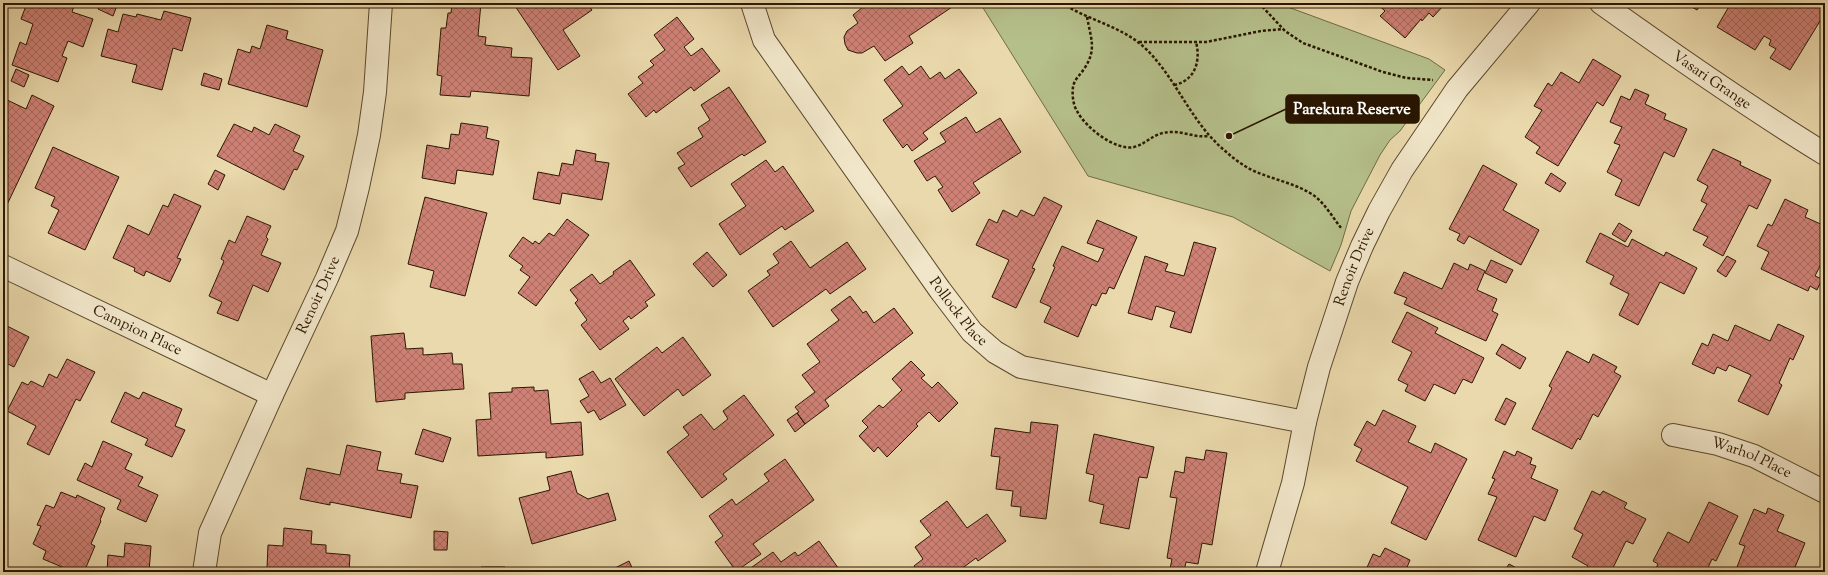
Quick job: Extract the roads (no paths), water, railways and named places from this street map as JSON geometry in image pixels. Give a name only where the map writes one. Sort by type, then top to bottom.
[{"type":"street","name":"Renoir Drive","points":[[204,572],[210,533],[272,395],[328,278],[346,231],[358,187],[369,135],[381,3]]},
{"type":"street","name":"Pollock Place","points":[[752,3],[764,40],[777,60],[940,290],[972,332],[995,352],[1020,367],[1305,422]]},
{"type":"street","name":"Renoir Drive","points":[[1267,572],[1293,483],[1305,422],[1319,367],[1338,309],[1362,246],[1379,210],[1402,170],[1457,90],[1529,3]]},
{"type":"street","name":"Vasari Grange","points":[[1600,3],[1781,128],[1825,154]]},
{"type":"street","name":"Campion Place","points":[[3,266],[272,395]]},
{"type":"street","name":"Warhol Place","points":[[1673,435],[1718,444],[1754,456],[1825,492]]},
{"type":"place","name":"Parekura Reserve","points":[[1229,136]]}]
